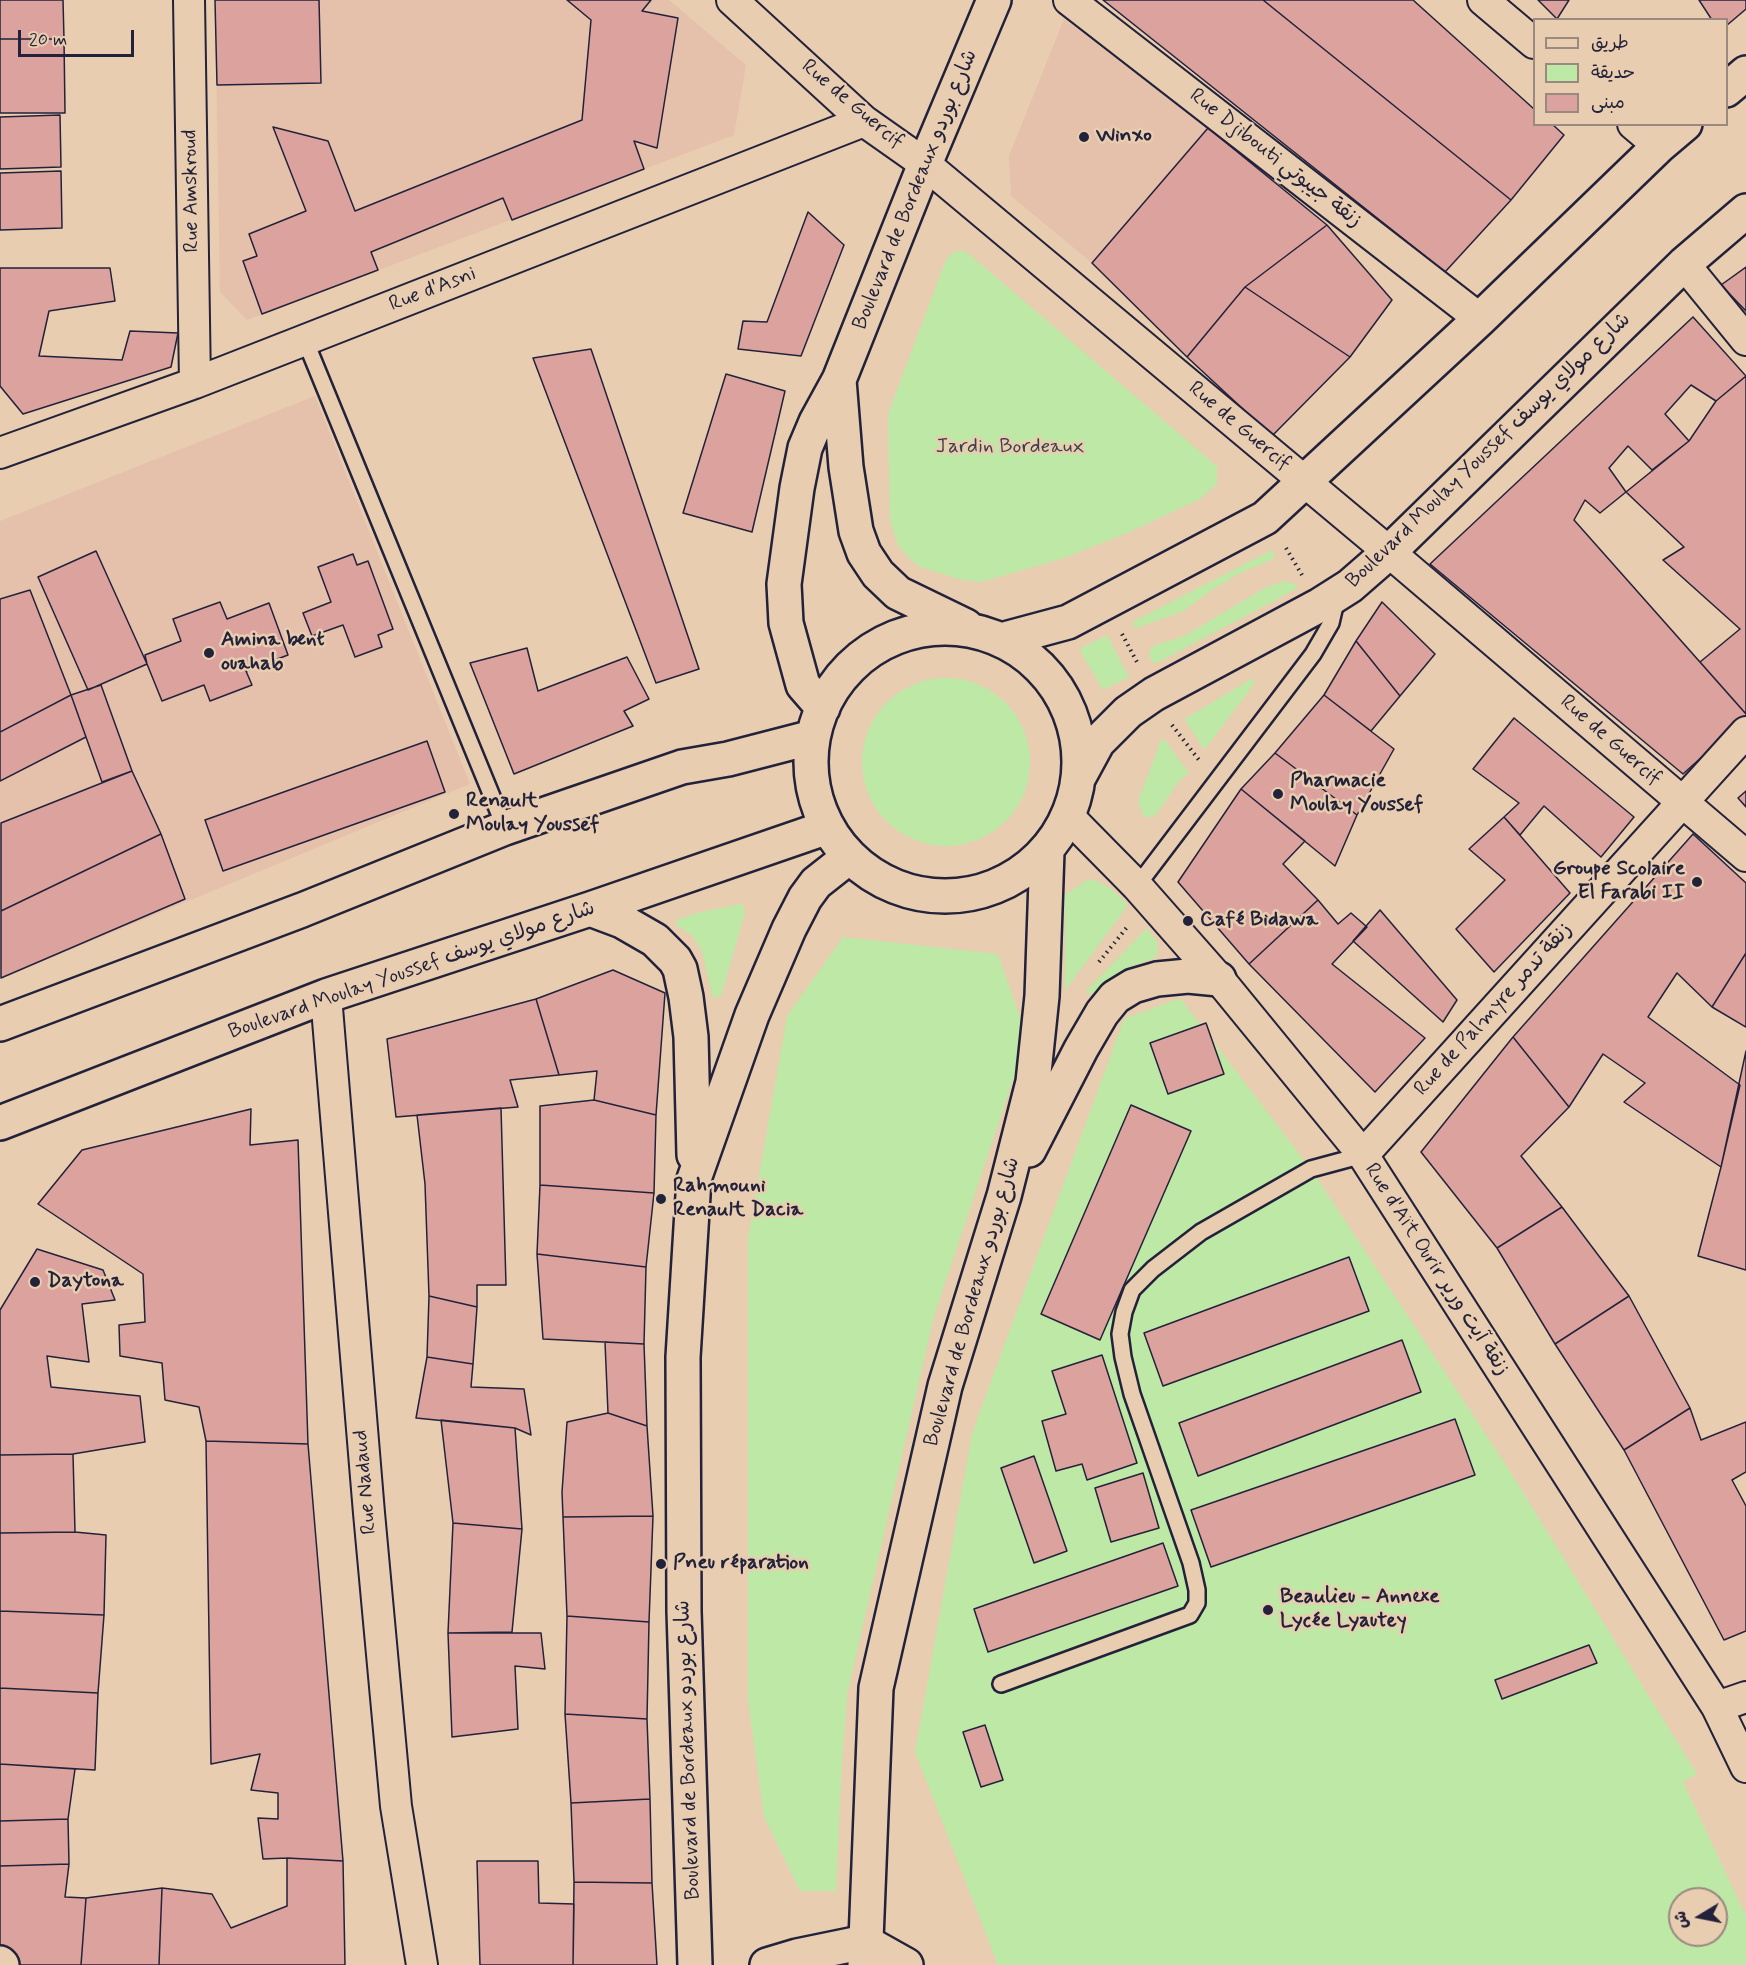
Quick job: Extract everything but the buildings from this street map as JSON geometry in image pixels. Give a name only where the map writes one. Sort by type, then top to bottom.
[{"type":"main road","name":"Boulevard de Bordeaux شارع بوردو","points":[[818,722],[803,685],[786,623],[784,584],[795,500],[805,448],[839,380],[925,164],[994,0]]},
{"type":"main road","points":[[1728,88],[1746,73]]},
{"type":"main road","points":[[1079,777],[1075,797],[1059,834],[1047,851],[1016,877],[997,887],[977,893],[934,897],[909,892],[885,883],[849,857],[828,827],[817,802],[811,763],[818,722],[829,694],[854,663],[873,649],[916,631],[951,627],[990,636],[1068,622],[1106,604],[1264,518],[1480,319],[1682,126]]},
{"type":"main road","name":"Boulevard Moulay Youssef شارع مولاي يوسف","points":[[1079,777],[1098,742],[1128,712],[1154,694],[1320,604],[1323,588],[1350,586],[1389,552],[1684,264],[1746,211]]},
{"type":"main road","name":"Boulevard de Bordeaux شارع بوردو","points":[[839,380],[846,467],[856,531],[864,553],[878,574],[898,593],[1015,646],[1042,669],[1058,689],[1074,722],[1078,740],[1079,777]]},
{"type":"main road","points":[[0,1024],[302,910],[505,828],[682,767],[728,759],[818,722]]},
{"type":"main road","name":"Boulevard Moulay Youssef شارع مولاي يوسف","points":[[0,1123],[326,996],[828,827]]},
{"type":"main road","name":"Boulevard de Bordeaux شارع بوردو","points":[[865,1954],[876,1688],[945,1386],[1004,1196],[1033,1082],[1042,996],[1047,851]]},
{"type":"main road","name":"Boulevard de Bordeaux شارع بوردو","points":[[695,1965],[684,1611],[684,1357],[694,1179],[752,1015],[789,929],[805,898],[816,883],[849,857]]},
{"type":"main road","points":[[590,909],[622,921],[655,940],[675,960],[680,969],[691,1037],[694,1179]]},
{"type":"main road","points":[[1004,1196],[1082,1049],[1102,1013],[1114,997],[1133,986],[1158,979],[1188,976],[1219,978]]},
{"type":"main road","points":[[767,1965],[797,1956],[865,1954],[906,1965]]},
{"type":"street","name":"Rue Amskroud","points":[[189,0],[195,383]]},
{"type":"street","name":"Rue de Guercif","points":[[732,0],[864,120],[925,164],[1389,552],[1746,856]]},
{"type":"street","name":"Rue Djibouti زنقة جيبوتي","points":[[1069,0],[1480,319]]},
{"type":"street","points":[[1483,0],[1533,42]]},
{"type":"street","name":"Rue d'Asni","points":[[0,453],[195,383],[864,120]]},
{"type":"street","points":[[1635,126],[1659,146]]},
{"type":"street","points":[[1684,264],[1746,340]]},
{"type":"street","name":"Rue de Palmyre زنقة تدمر","points":[[1363,1155],[1746,732]]},
{"type":"street","name":"Rue d'Aït Ourir زنقة آيت ورير","points":[[1068,816],[1137,886],[1219,978],[1363,1155],[1717,1707],[1746,1767]]},
{"type":"street","name":"Rue Nadaud","points":[[326,996],[396,1806],[422,1965]]},
{"type":"street","points":[[1717,1707],[1746,1697]]},
{"type":"lane","points":[[305,340],[505,828]]},
{"type":"lane","points":[[1137,886],[1313,654],[1331,623],[1323,588]]},
{"type":"lane","points":[[1001,1684],[1190,1615],[1197,1603],[1197,1590],[1191,1563],[1132,1394],[1123,1357],[1120,1334],[1124,1312],[1132,1290],[1153,1269],[1201,1232],[1311,1169],[1363,1155]]},
{"type":"path","points":[[1284,544],[1323,588]]},
{"type":"path","points":[[1119,629],[1142,671]]},
{"type":"path","points":[[1166,717],[1200,761]]},
{"type":"shaded area","points":[[215,0],[669,0],[746,65],[734,135],[247,320],[220,292]]},
{"type":"shaded area","points":[[1064,19],[1208,128],[1092,263],[1011,196],[1009,156]]},
{"type":"shaded area","name":"Amina bent ouahab","points":[[315,396],[470,784],[0,979],[0,521]]},
{"type":"green space","name":"Jardin Bordeaux","points":[[961,250],[968,253],[1217,466],[1217,484],[1200,499],[1127,533],[1064,558],[981,582],[958,579],[921,567],[912,561],[898,545],[890,521],[889,411],[945,262],[949,255]]},
{"type":"green space","points":[[1272,550],[1275,556],[1271,560],[1238,574],[1182,612],[1136,628],[1133,626],[1134,621]]},
{"type":"green space","points":[[1287,581],[1298,588],[1155,664],[1150,659],[1149,651],[1155,645],[1184,636],[1266,587]]},
{"type":"green space","points":[[1107,635],[1129,677],[1103,690],[1080,651],[1081,648]]},
{"type":"green space","points":[[946,678],[962,679],[978,684],[1006,702],[1024,730],[1029,746],[1029,778],[1024,794],[1006,822],[978,840],[962,845],[946,846],[930,845],[914,840],[886,822],[868,794],[863,778],[862,762],[863,746],[868,730],[886,702],[914,684],[930,679]]},
{"type":"green space","points":[[1251,679],[1255,679],[1254,684],[1206,748],[1203,748],[1185,720],[1186,718]]},
{"type":"green space","points":[[1164,739],[1189,773],[1179,781],[1156,815],[1149,818],[1143,815],[1138,801],[1161,740]]},
{"type":"green space","points":[[1093,879],[1112,889],[1128,905],[1065,991],[1065,895],[1085,881]]},
{"type":"green space","points":[[740,904],[744,906],[745,913],[721,996],[713,998],[702,951],[692,935],[677,926],[676,920],[696,913]]},
{"type":"green space","points":[[1147,928],[1158,943],[1157,957],[1119,972],[1094,993],[1087,994],[1087,990]]},
{"type":"green space","points":[[843,937],[998,954],[1027,1038],[934,1316],[847,1695],[836,1891],[800,1891],[764,1817],[748,1701],[748,1238],[787,1016]]},
{"type":"green space","name":"Beaulieu - Annexe Lycée Lyautey","points":[[1180,998],[1311,1169],[1508,1468],[1697,1774],[1683,1782],[1746,1916],[1746,1965],[998,1965],[915,1752],[972,1433],[1124,1019]]},
{"type":"place","name":"Winxo","points":[[1084,137]]},
{"type":"place","name":"Amina bent ouahab","points":[[209,653]]},
{"type":"place","name":"Pharmacie Moulay Youssef","points":[[1278,794]]},
{"type":"place","name":"Renault Moulay Youssef","points":[[454,814]]},
{"type":"place","name":"Groupe Scolaire El Farabi II","points":[[1697,882]]},
{"type":"place","name":"Café Bidawa","points":[[1188,921]]},
{"type":"place","name":"Rahmouni Renault Dacia","points":[[661,1199]]},
{"type":"place","name":"Daytona","points":[[35,1282]]},
{"type":"place","name":"Pneu réparation","points":[[661,1564]]},
{"type":"place","name":"Beaulieu - Annexe Lycée Lyautey","points":[[1268,1610]]}]
